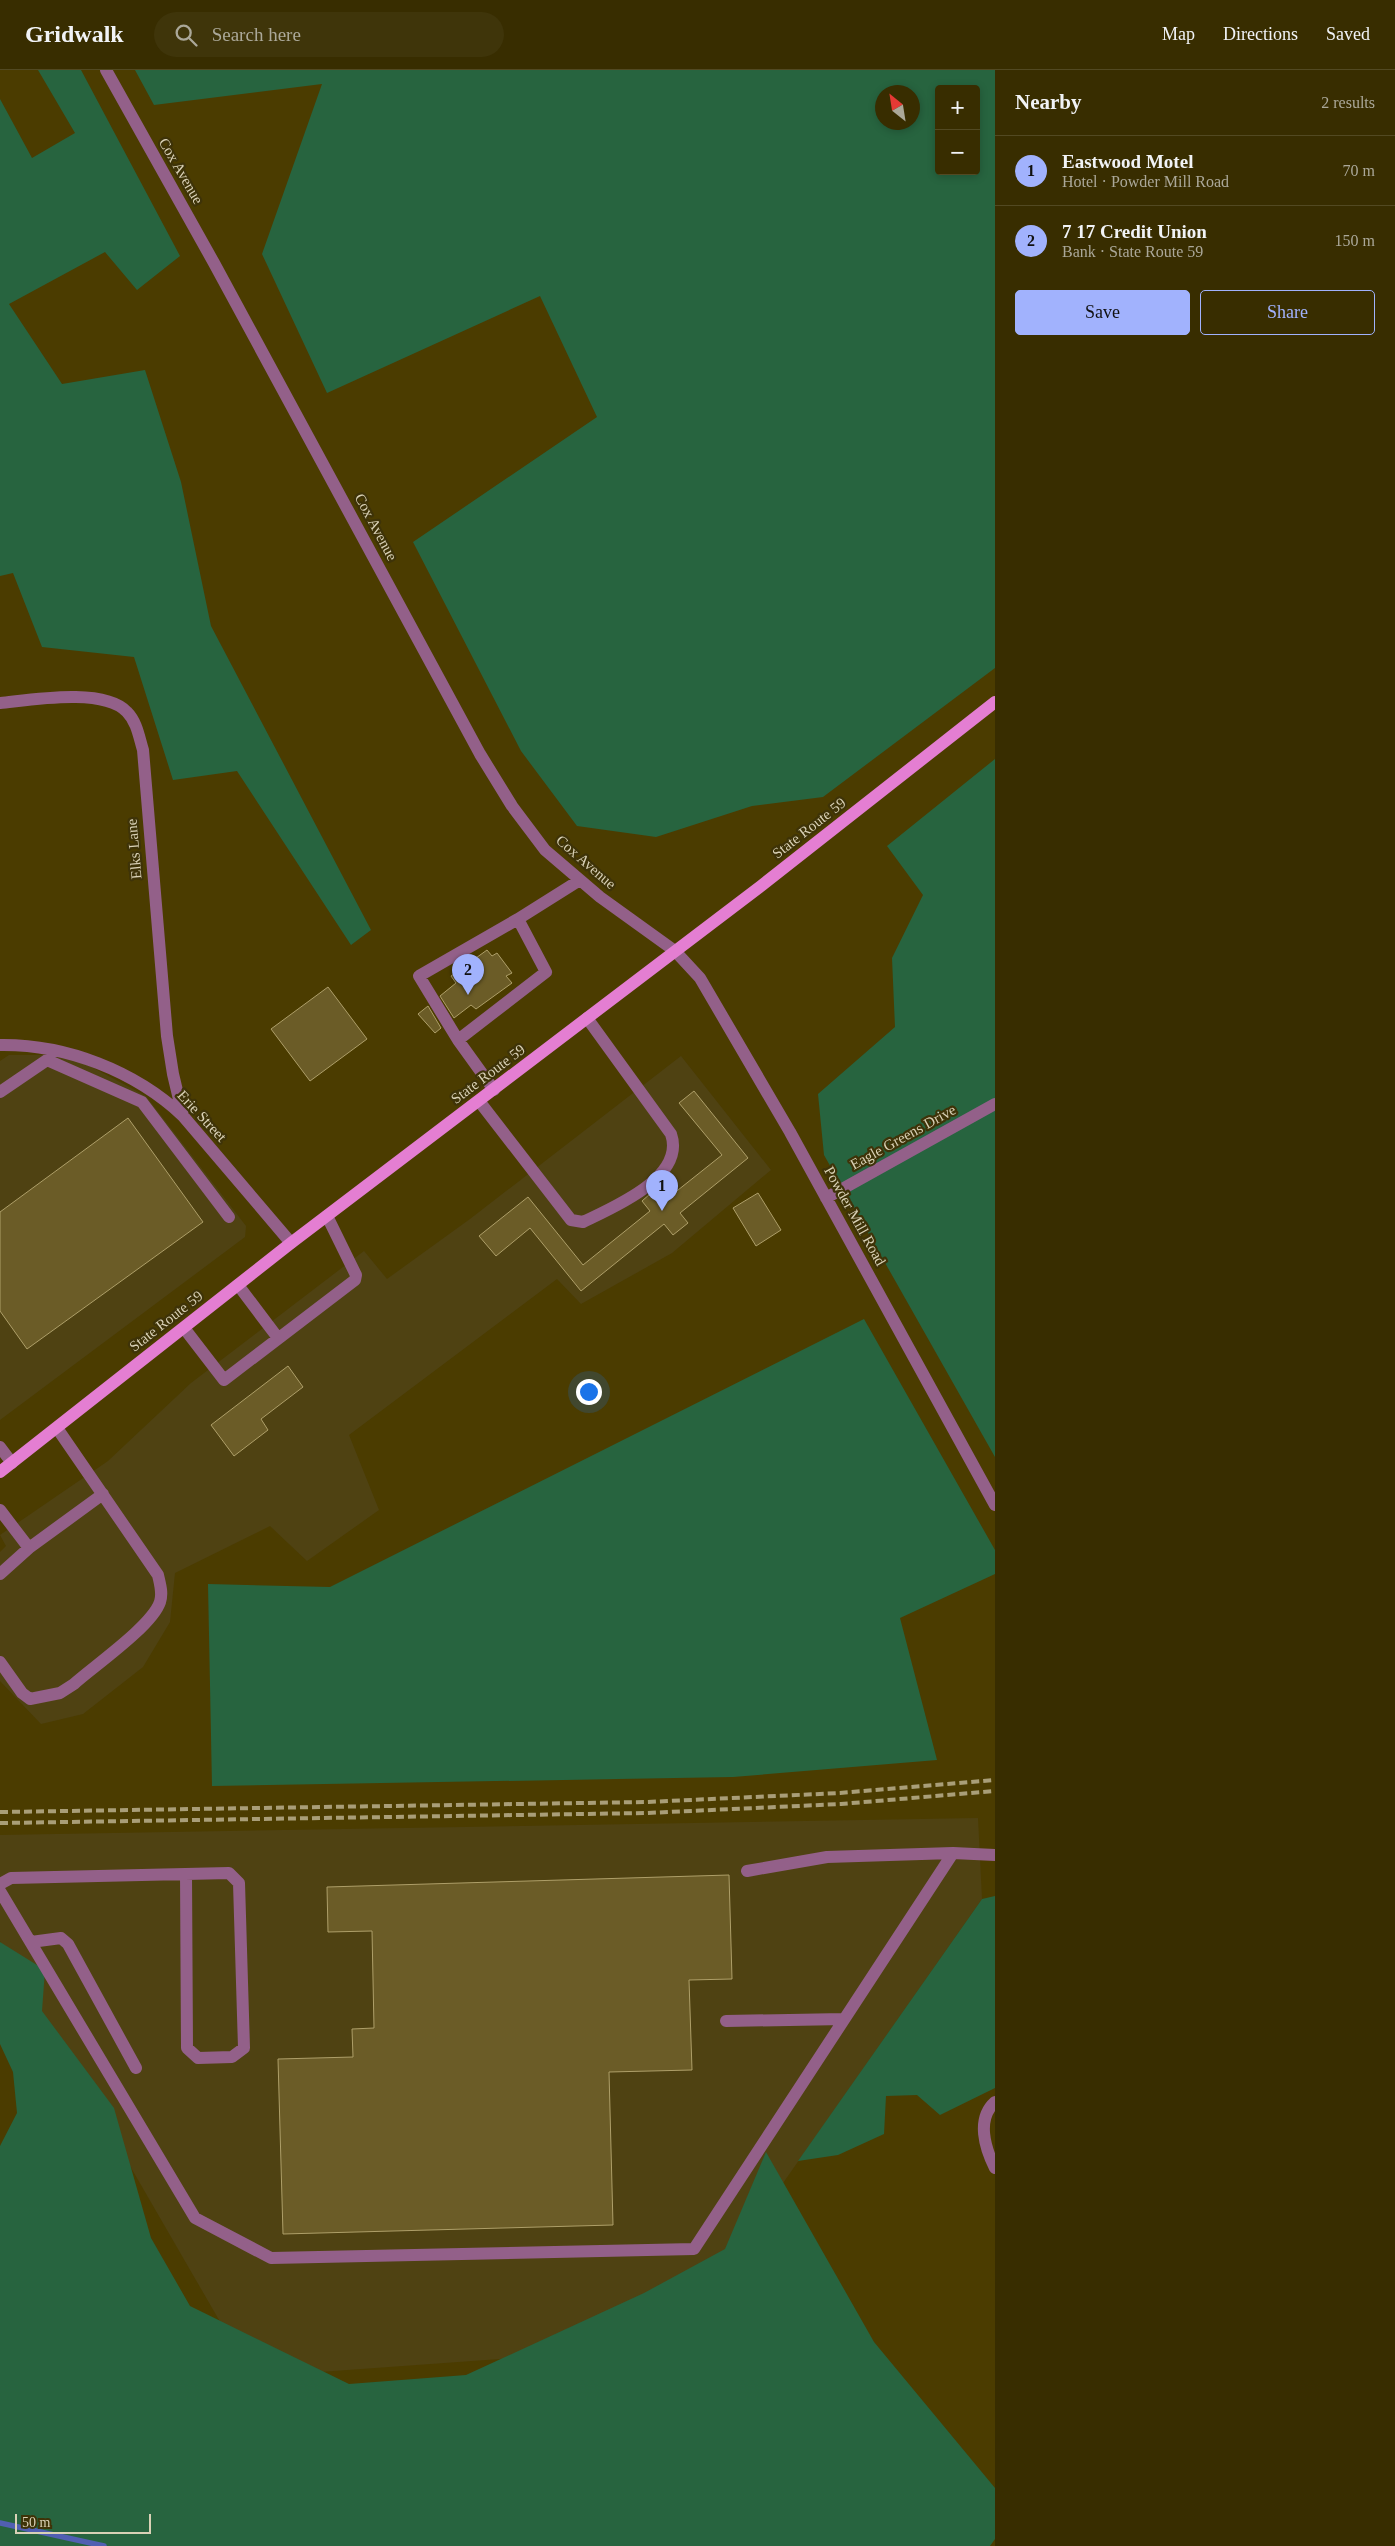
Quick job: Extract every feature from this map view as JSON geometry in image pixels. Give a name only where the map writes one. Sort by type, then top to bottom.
[{"type":"main road","name":"State Route 59","points":[[0,1472],[291,1243],[761,886],[995,702]]},
{"type":"street","name":"Cox Avenue","points":[[106,70],[210,255],[480,754],[512,806],[545,850],[600,897],[675,951]]},
{"type":"street","name":"Elks Lane","points":[[0,703],[67,696],[110,702],[126,710],[135,723],[143,750],[167,1036],[173,1074],[183,1116]]},
{"type":"street","points":[[494,1090],[458,1040],[419,976],[580,880]]},
{"type":"street","points":[[458,1040],[546,972],[518,918]]},
{"type":"street","name":"Powder Mill Road","points":[[675,951],[700,978],[826,1198],[995,1505]]},
{"type":"street","points":[[480,1101],[571,1220],[583,1222],[652,1183],[668,1166],[674,1153],[671,1134],[587,1018]]},
{"type":"street","name":"Erie Street","points":[[0,1045],[107,1067],[140,1083],[165,1099],[183,1116],[291,1243]]},
{"type":"street","points":[[0,1092],[48,1055],[142,1102],[229,1217]]},
{"type":"street","name":"Eagle Greens Drive","points":[[826,1198],[995,1104]]},
{"type":"street","points":[[184,1328],[224,1380],[355,1280],[356,1275],[328,1216]]},
{"type":"street","points":[[238,1285],[278,1338]]},
{"type":"street","points":[[0,1662],[22,1693],[30,1699],[60,1693],[74,1684],[149,1620],[160,1602],[161,1590],[158,1575],[57,1428]]},
{"type":"street","points":[[0,1447],[12,1463]]},
{"type":"street","points":[[0,1574],[29,1548],[102,1494]]},
{"type":"street","points":[[0,1510],[29,1548]]},
{"type":"street","points":[[0,1891],[195,2218],[271,2258],[694,2249],[953,1853]]},
{"type":"street","points":[[748,1871],[827,1857],[953,1853],[995,1855]]},
{"type":"street","points":[[0,1884],[11,1878],[229,1873],[239,1883],[244,2048],[232,2057],[198,2058],[187,2048],[186,1874]]},
{"type":"street","points":[[31,1942],[61,1938],[68,1944],[136,2068]]},
{"type":"street","points":[[726,2021],[844,2019]]},
{"type":"street","points":[[995,2102],[986,2114],[984,2133],[985,2144],[995,2168]]},
{"type":"shaded area","points":[[9,1055],[69,1055],[146,1096],[246,1226],[245,1237],[0,1420],[0,1061]]},
{"type":"shaded area","points":[[681,1056],[771,1170],[672,1253],[581,1304],[557,1279],[349,1435],[379,1510],[307,1561],[270,1526],[175,1573],[170,1622],[143,1667],[83,1714],[41,1724],[0,1681],[0,1552],[6,1546],[0,1535],[108,1461],[191,1383],[364,1251],[387,1279],[470,1219]]},
{"type":"shaded area","points":[[978,1818],[982,1899],[729,2260],[625,2350],[252,2377],[0,1941],[0,1835]]},
{"type":"green space","points":[[38,70],[81,70],[180,256],[137,290],[105,252],[9,304],[62,384],[145,370],[181,482],[211,626],[371,930],[351,945],[237,771],[173,780],[134,657],[42,647],[13,573],[0,576],[0,99],[32,158],[75,133]]},
{"type":"green space","points":[[135,70],[995,70],[995,668],[823,797],[752,806],[656,837],[577,826],[521,751],[413,542],[597,417],[540,296],[327,393],[262,254],[322,84],[154,105]]},
{"type":"green space","points":[[995,759],[995,1457],[824,1155],[818,1094],[895,1027],[892,958],[923,895],[887,846]]},
{"type":"green space","points":[[864,1319],[995,1550],[995,1574],[900,1618],[937,1760],[733,1777],[212,1786],[208,1584],[330,1587]]},
{"type":"green space","points":[[995,1896],[995,2088],[940,2115],[917,2095],[886,2096],[884,2134],[838,2155],[798,2161],[982,1899]]},
{"type":"green space","points":[[0,1942],[45,1970],[42,2011],[114,2108],[151,2238],[190,2306],[349,2384],[466,2375],[644,2293],[725,2249],[766,2152],[874,2342],[995,2488],[995,2539],[990,2546],[0,2546],[0,2146],[17,2113],[13,2072],[0,2044]]},
{"type":"building","points":[[487,950],[492,956],[497,953],[512,973],[506,976],[512,983],[476,1009],[471,1005],[454,1018],[440,996],[456,983],[451,976]]},
{"type":"building","points":[[328,987],[367,1039],[310,1081],[271,1029]]},
{"type":"building","points":[[428,1006],[441,1028],[435,1033],[418,1014]]},
{"type":"building","points":[[694,1091],[748,1158],[680,1213],[688,1223],[673,1235],[664,1224],[581,1291],[530,1228],[496,1256],[479,1236],[528,1197],[583,1265],[650,1211],[642,1201],[659,1186],[668,1198],[722,1155],[679,1103]]},
{"type":"building","points":[[128,1118],[203,1222],[27,1349],[0,1311],[0,1212]]},
{"type":"building","points":[[758,1193],[781,1230],[756,1246],[733,1208]]},
{"type":"building","points":[[288,1366],[303,1387],[261,1419],[268,1430],[234,1456],[211,1425]]},
{"type":"building","points":[[729,1875],[732,1979],[689,1980],[692,2070],[609,2072],[613,2225],[283,2234],[278,2059],[353,2057],[352,2029],[374,2028],[372,1931],[328,1932],[327,1887]]},
{"type":"waterway","points":[[0,2523],[104,2546]]},
{"type":"railway","points":[[0,1812],[647,1802],[840,1793],[995,1780]]},
{"type":"railway","points":[[0,1823],[647,1813],[841,1804],[995,1791]]},
{"type":"place","name":"7 17 Credit Union","points":[[468,995]]},
{"type":"place","name":"Eastwood Motel","points":[[662,1211]]}]
